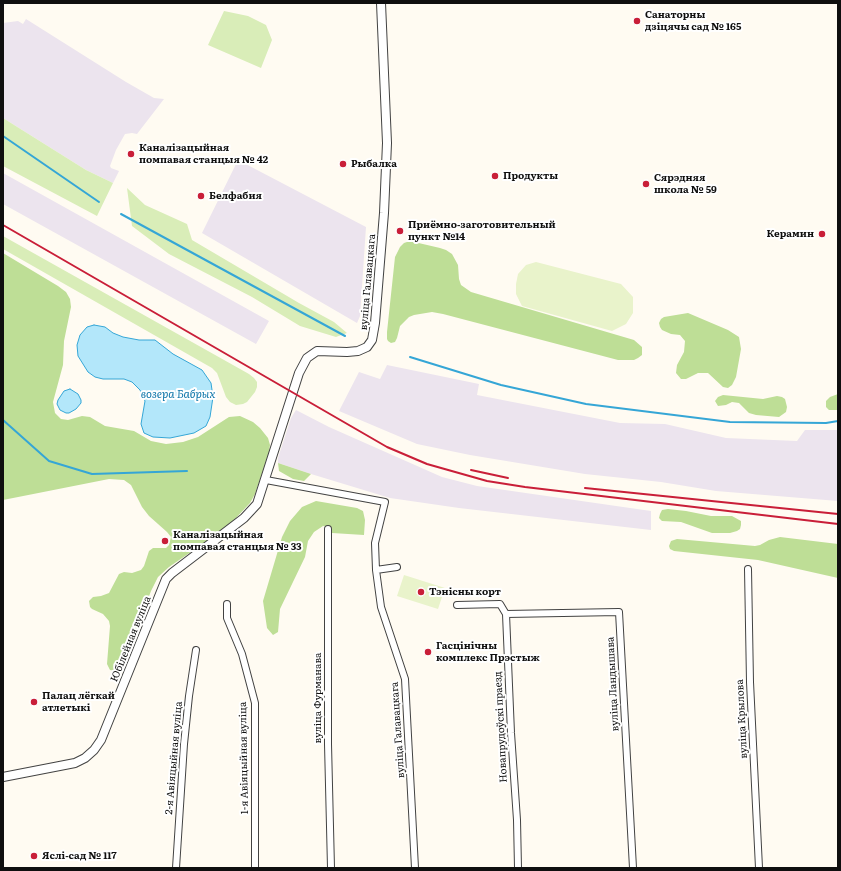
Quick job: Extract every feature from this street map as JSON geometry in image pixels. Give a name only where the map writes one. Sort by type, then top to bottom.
[{"type":"street","name":"вуліца Галавацкага","points":[[380,3],[387,143],[384,213],[374,334],[370,344],[360,350],[348,352],[316,352],[306,358],[299,373],[266,480],[384,502],[375,543],[376,570],[381,607],[405,679],[415,868]]},
{"type":"street","name":"Юбілейная вуліца","points":[[3,777],[75,763],[85,758],[94,750],[101,740],[166,580],[172,573],[249,513],[257,504],[266,480]]},
{"type":"street","name":"вуліца Фурманава","points":[[328,529],[328,744],[331,868]]},
{"type":"street","points":[[376,570],[397,567]]},
{"type":"street","name":"вуліца Крылова","points":[[748,569],[750,682],[759,868]]},
{"type":"street","name":"1-я Авіяцыйная вуліца","points":[[227,604],[227,618],[242,654],[255,703],[255,868]]},
{"type":"street","points":[[457,605],[500,604],[506,614]]},
{"type":"street","name":"вуліца Ландышава","points":[[506,614],[619,612],[633,868]]},
{"type":"street","name":"Новапрудоўскі праезд","points":[[506,614],[511,733],[517,820],[518,868]]},
{"type":"street","name":"2-я Авіяцыйная вуліца","points":[[176,868],[184,744],[196,650]]},
{"type":"shaded area","points":[[26,19],[126,82],[154,98],[164,99],[137,134],[125,134],[116,150],[110,166],[111,168],[119,171],[113,183],[86,170],[3,118],[3,23],[18,21],[23,24]]},
{"type":"shaded area","points":[[238,160],[366,227],[360,316],[357,323],[202,233]]},
{"type":"shaded area","points":[[3,173],[269,321],[256,344],[3,204]]},
{"type":"shaded area","points":[[387,365],[479,384],[477,395],[620,423],[665,424],[726,438],[797,441],[805,430],[838,430],[838,501],[716,491],[661,482],[585,474],[470,455],[417,444],[339,411],[359,372],[380,379]]},
{"type":"shaded area","points":[[296,410],[329,427],[442,477],[477,486],[651,511],[651,530],[459,508],[390,498],[278,463],[278,458],[291,418]]},
{"type":"green space","points":[[224,11],[248,16],[266,25],[272,40],[261,68],[208,45]]},
{"type":"green space","points":[[3,118],[86,170],[113,183],[97,216],[3,166]]},
{"type":"green space","points":[[127,188],[145,205],[187,224],[192,240],[334,322],[347,333],[336,337],[300,326],[252,297],[169,254],[132,226]]},
{"type":"green space","points":[[3,236],[249,374],[257,382],[255,392],[247,402],[243,404],[236,405],[230,402],[226,397],[217,373],[212,368],[3,249]]},
{"type":"green space","points":[[410,241],[440,248],[452,254],[458,265],[461,285],[471,292],[634,340],[642,347],[642,355],[634,360],[618,360],[432,312],[409,317],[400,326],[395,342],[391,343],[387,339],[387,332],[395,257],[400,247],[404,243]]},
{"type":"green space","points":[[3,253],[58,286],[66,292],[70,299],[71,307],[64,341],[63,365],[53,402],[55,413],[61,419],[68,420],[82,416],[90,417],[105,426],[134,431],[151,441],[166,444],[183,442],[198,437],[229,417],[240,416],[253,422],[260,428],[268,438],[270,445],[255,494],[250,503],[234,520],[169,567],[158,577],[151,591],[124,662],[120,669],[115,671],[110,670],[107,664],[110,626],[109,621],[103,614],[90,607],[89,601],[93,597],[109,593],[119,574],[124,572],[132,573],[141,570],[144,566],[149,551],[153,548],[166,548],[169,545],[171,537],[149,516],[142,507],[131,485],[124,480],[109,479],[3,500]]},
{"type":"green space","points":[[536,262],[621,284],[633,297],[633,313],[626,324],[612,331],[522,306],[516,294],[518,274],[526,265]]},
{"type":"green space","points":[[688,313],[728,330],[739,337],[741,349],[736,377],[732,385],[728,388],[723,387],[708,373],[698,373],[686,379],[681,379],[676,373],[677,365],[684,352],[685,341],[680,335],[671,334],[662,330],[659,323],[664,317]]},
{"type":"green space","points":[[838,394],[838,410],[829,410],[826,407],[826,401],[830,397]]},
{"type":"green space","points":[[723,395],[763,399],[777,396],[782,397],[785,399],[787,407],[786,412],[779,417],[756,415],[749,413],[739,403],[732,402],[726,405],[718,406],[715,401],[718,397]]},
{"type":"green space","points":[[278,463],[311,474],[304,481],[293,479],[279,471]]},
{"type":"green space","points":[[316,501],[357,508],[363,511],[365,520],[364,535],[332,533],[331,527],[323,526],[314,532],[308,541],[305,557],[280,609],[278,632],[273,635],[267,628],[263,601],[282,537],[290,521],[302,507]]},
{"type":"green space","points":[[668,509],[711,516],[732,516],[741,521],[741,525],[740,529],[730,533],[712,533],[681,522],[662,521],[659,518],[662,510]]},
{"type":"green space","points":[[780,537],[838,544],[838,578],[758,560],[674,551],[670,549],[669,546],[671,541],[677,539],[755,546]]},
{"type":"green space","name":"Тэнісны корт","points":[[404,575],[445,588],[438,609],[397,596]]},
{"type":"water","name":"возера Бабрых","points":[[94,325],[105,327],[113,333],[123,337],[139,340],[155,340],[173,354],[202,370],[211,383],[213,397],[210,417],[206,426],[194,433],[170,438],[153,437],[144,433],[141,424],[145,401],[140,390],[132,382],[124,379],[103,379],[95,377],[88,372],[78,356],[77,345],[80,335],[87,327]]},
{"type":"water","points":[[70,389],[78,394],[81,403],[76,409],[66,413],[60,410],[57,404],[64,391]]},
{"type":"waterway","points":[[3,136],[99,202]]},
{"type":"waterway","points":[[121,214],[345,336]]},
{"type":"waterway","points":[[410,357],[501,385],[586,404],[730,422],[826,423],[838,421]]},
{"type":"waterway","points":[[3,420],[49,461],[92,474],[187,471]]},
{"type":"railway","points":[[3,225],[387,447],[427,464],[487,481],[525,487],[838,524]]},
{"type":"railway","points":[[471,470],[508,478]]},
{"type":"railway","points":[[585,488],[838,514]]},
{"type":"place","name":"Санаторны дзіцячы сад № 165","points":[[637,21]]},
{"type":"place","name":"Каналізацыйная помпавая станцыя № 42","points":[[131,154]]},
{"type":"place","name":"Рыбалка","points":[[343,164]]},
{"type":"place","name":"Продукты","points":[[495,176]]},
{"type":"place","name":"Сярэдняя школа № 59","points":[[646,184]]},
{"type":"place","name":"Белфабия","points":[[201,196]]},
{"type":"place","name":"Приёмно-заготовительный пункт №14","points":[[400,231]]},
{"type":"place","name":"Керамин","points":[[822,234]]},
{"type":"place","name":"Каналізацыйная помпавая станцыя № 33","points":[[165,541]]},
{"type":"place","name":"Тэнісны корт","points":[[421,592]]},
{"type":"place","name":"Гасцінічны комплекс Прэстыж","points":[[428,652]]},
{"type":"place","name":"Палац лёгкай атлетыкі","points":[[34,702]]},
{"type":"place","name":"Яслі-сад № 117","points":[[34,856]]}]
